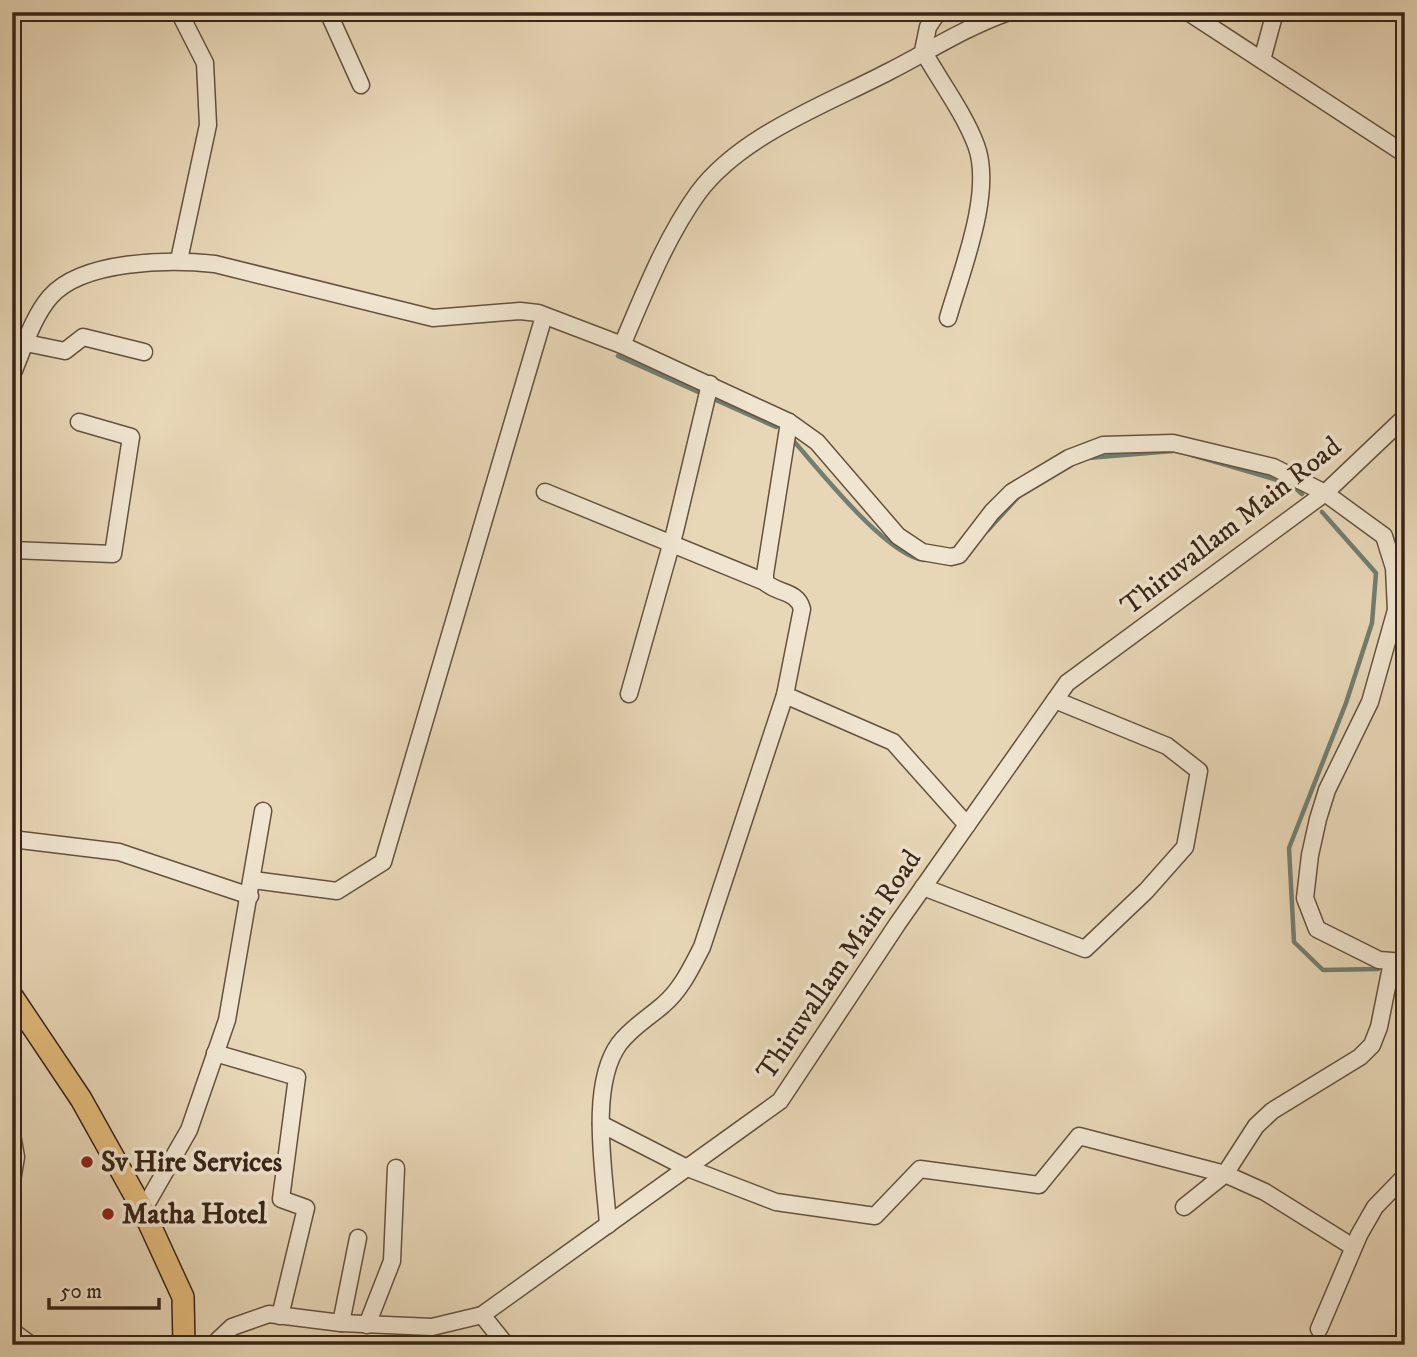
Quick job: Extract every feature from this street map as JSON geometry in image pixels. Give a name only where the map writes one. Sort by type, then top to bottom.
[{"type":"main road","points":[[12,996],[81,1099],[143,1210],[183,1297],[184,1345]]},
{"type":"street","points":[[179,12],[205,63],[208,125],[179,260]]},
{"type":"street","points":[[328,12],[361,85]]},
{"type":"street","points":[[938,12],[928,27],[923,51],[976,146],[981,173],[978,208],[948,318]]},
{"type":"street","points":[[622,345],[678,224],[721,167],[751,144],[913,59],[923,51],[1009,12]]},
{"type":"street","points":[[1188,12],[1405,155]]},
{"type":"street","points":[[1262,60],[1275,12]]},
{"type":"street","points":[[12,375],[43,308],[59,289],[99,270],[122,265],[179,260],[215,264],[433,317],[520,311],[544,316],[622,345],[789,422],[817,442],[898,536],[922,552],[951,557],[959,555],[992,512],[1012,492],[1069,458],[1103,445],[1173,443],[1220,453],[1273,467],[1325,493],[1384,536],[1394,568],[1400,613],[1370,702],[1327,790],[1310,855],[1305,898],[1317,929],[1350,948],[1398,962],[1372,1045],[1360,1057],[1272,1111],[1256,1126],[1225,1174],[1184,1207]]},
{"type":"street","points":[[253,880],[337,891],[383,862],[544,316]]},
{"type":"street","points":[[26,344],[65,352],[83,337],[144,352]]},
{"type":"street","points":[[629,694],[671,545],[710,384]]},
{"type":"street","name":"Thiruvallam Main Road","points":[[213,1345],[232,1327],[269,1314],[341,1323],[432,1327],[482,1315],[780,1101],[923,887],[1067,683],[1325,493],[1405,417]]},
{"type":"street","points":[[12,550],[113,555],[131,438],[79,422]]},
{"type":"street","points":[[765,582],[789,422]]},
{"type":"street","points":[[545,492],[794,595],[802,609],[785,695],[702,947],[683,982],[671,997],[639,1021],[617,1047],[606,1080],[601,1124],[608,1224]]},
{"type":"street","points":[[785,695],[893,742],[967,825]]},
{"type":"street","points":[[923,887],[1085,948],[1146,891],[1185,847],[1199,771],[1167,746],[1055,700]]},
{"type":"street","points":[[143,1210],[189,1130],[227,1020],[263,811]]},
{"type":"street","points":[[12,839],[119,852],[250,896]]},
{"type":"street","points":[[215,1053],[297,1077],[281,1199],[306,1208],[280,1316]]},
{"type":"street","points":[[601,1124],[685,1167],[776,1202],[875,1216],[920,1169],[1039,1185],[1079,1136],[1225,1174],[1265,1192],[1353,1247]]},
{"type":"street","points":[[12,1135],[16,1157],[12,1181]]},
{"type":"street","points":[[367,1325],[392,1261],[396,1168]]},
{"type":"street","points":[[1320,1329],[1353,1247],[1375,1207],[1405,1176]]},
{"type":"street","points":[[341,1323],[358,1238]]},
{"type":"street","points":[[482,1315],[506,1345]]},
{"type":"street","points":[[12,1331],[31,1345]]},
{"type":"waterway","points":[[618,356],[776,427]]},
{"type":"waterway","points":[[791,438],[872,528],[908,555],[924,560]]},
{"type":"waterway","points":[[1088,458],[1173,451]]},
{"type":"waterway","points":[[1192,455],[1291,484],[1302,494]]},
{"type":"waterway","points":[[988,530],[1020,495]]},
{"type":"waterway","points":[[1322,512],[1376,573],[1372,623],[1346,703],[1289,848],[1294,942],[1323,970],[1378,969]]},
{"type":"place","name":"Sv Hire Services","points":[[87,1162]]},
{"type":"place","name":"Matha Hotel","points":[[108,1214]]}]
